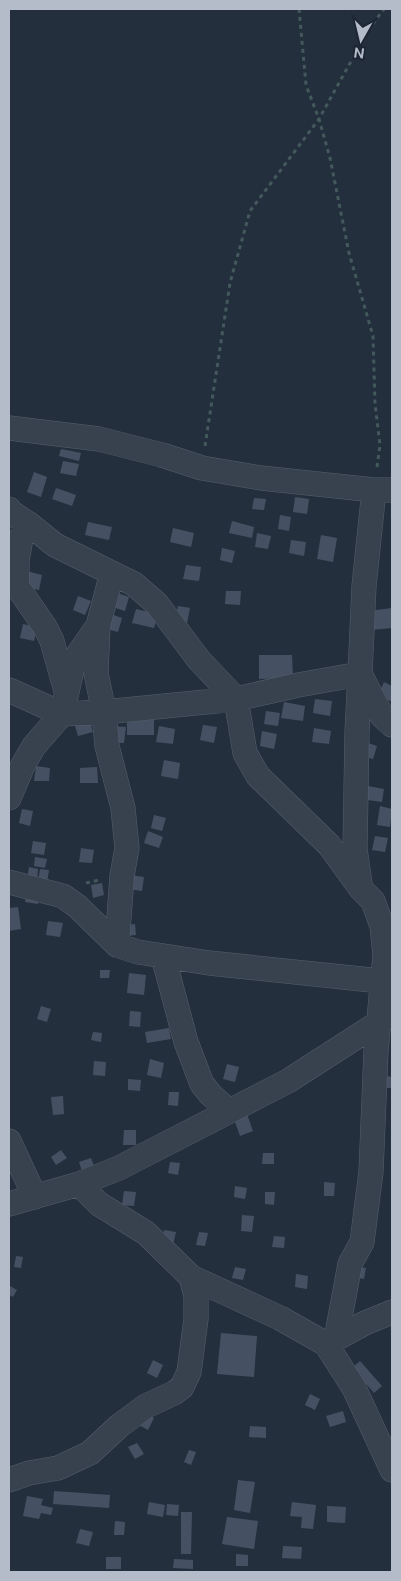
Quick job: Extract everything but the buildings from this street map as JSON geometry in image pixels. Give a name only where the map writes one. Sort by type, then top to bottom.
[{"type":"street","points":[[9,428],[99,439],[162,455],[202,468],[261,478],[383,490],[364,586],[357,732],[355,849],[361,889]]},
{"type":"street","points":[[9,509],[55,545],[134,584],[157,604],[199,660],[236,699],[245,753],[258,776],[329,845],[361,889],[373,901],[382,926],[384,955],[381,981],[385,1018],[372,1133],[371,1172],[362,1242],[350,1264],[331,1341]]},
{"type":"street","points":[[29,524],[21,538],[15,592],[45,627],[52,641],[65,704]]},
{"type":"street","points":[[112,572],[98,626],[96,673],[104,712],[107,746],[123,808],[127,848],[122,876],[116,945]]},
{"type":"street","points":[[9,798],[23,764],[65,704],[73,665],[98,626]]},
{"type":"street","points":[[9,690],[104,712],[236,699],[360,674]]},
{"type":"street","points":[[360,674],[382,716],[392,725]]},
{"type":"street","points":[[9,882],[63,896],[77,906],[116,945],[138,952],[209,963],[381,981]]},
{"type":"street","points":[[162,956],[186,1042],[202,1084],[229,1111]]},
{"type":"street","points":[[381,981],[392,960]]},
{"type":"street","points":[[9,1204],[79,1184],[119,1168],[288,1081],[385,1018]]},
{"type":"street","points":[[9,1141],[35,1197]]},
{"type":"street","points":[[79,1184],[99,1204],[146,1233],[191,1277],[331,1341],[392,1470]]},
{"type":"street","points":[[9,1480],[28,1473],[58,1468],[90,1453],[119,1426],[146,1406],[174,1393],[182,1387],[189,1372],[196,1319],[196,1296],[191,1277]]},
{"type":"street","points":[[331,1341],[365,1323],[392,1312]]},
{"type":"path","points":[[299,9],[306,85],[319,119],[330,158],[349,253],[373,336],[375,404],[383,490]]},
{"type":"path","points":[[202,468],[230,283],[250,211],[319,119],[368,29],[384,9]]}]
